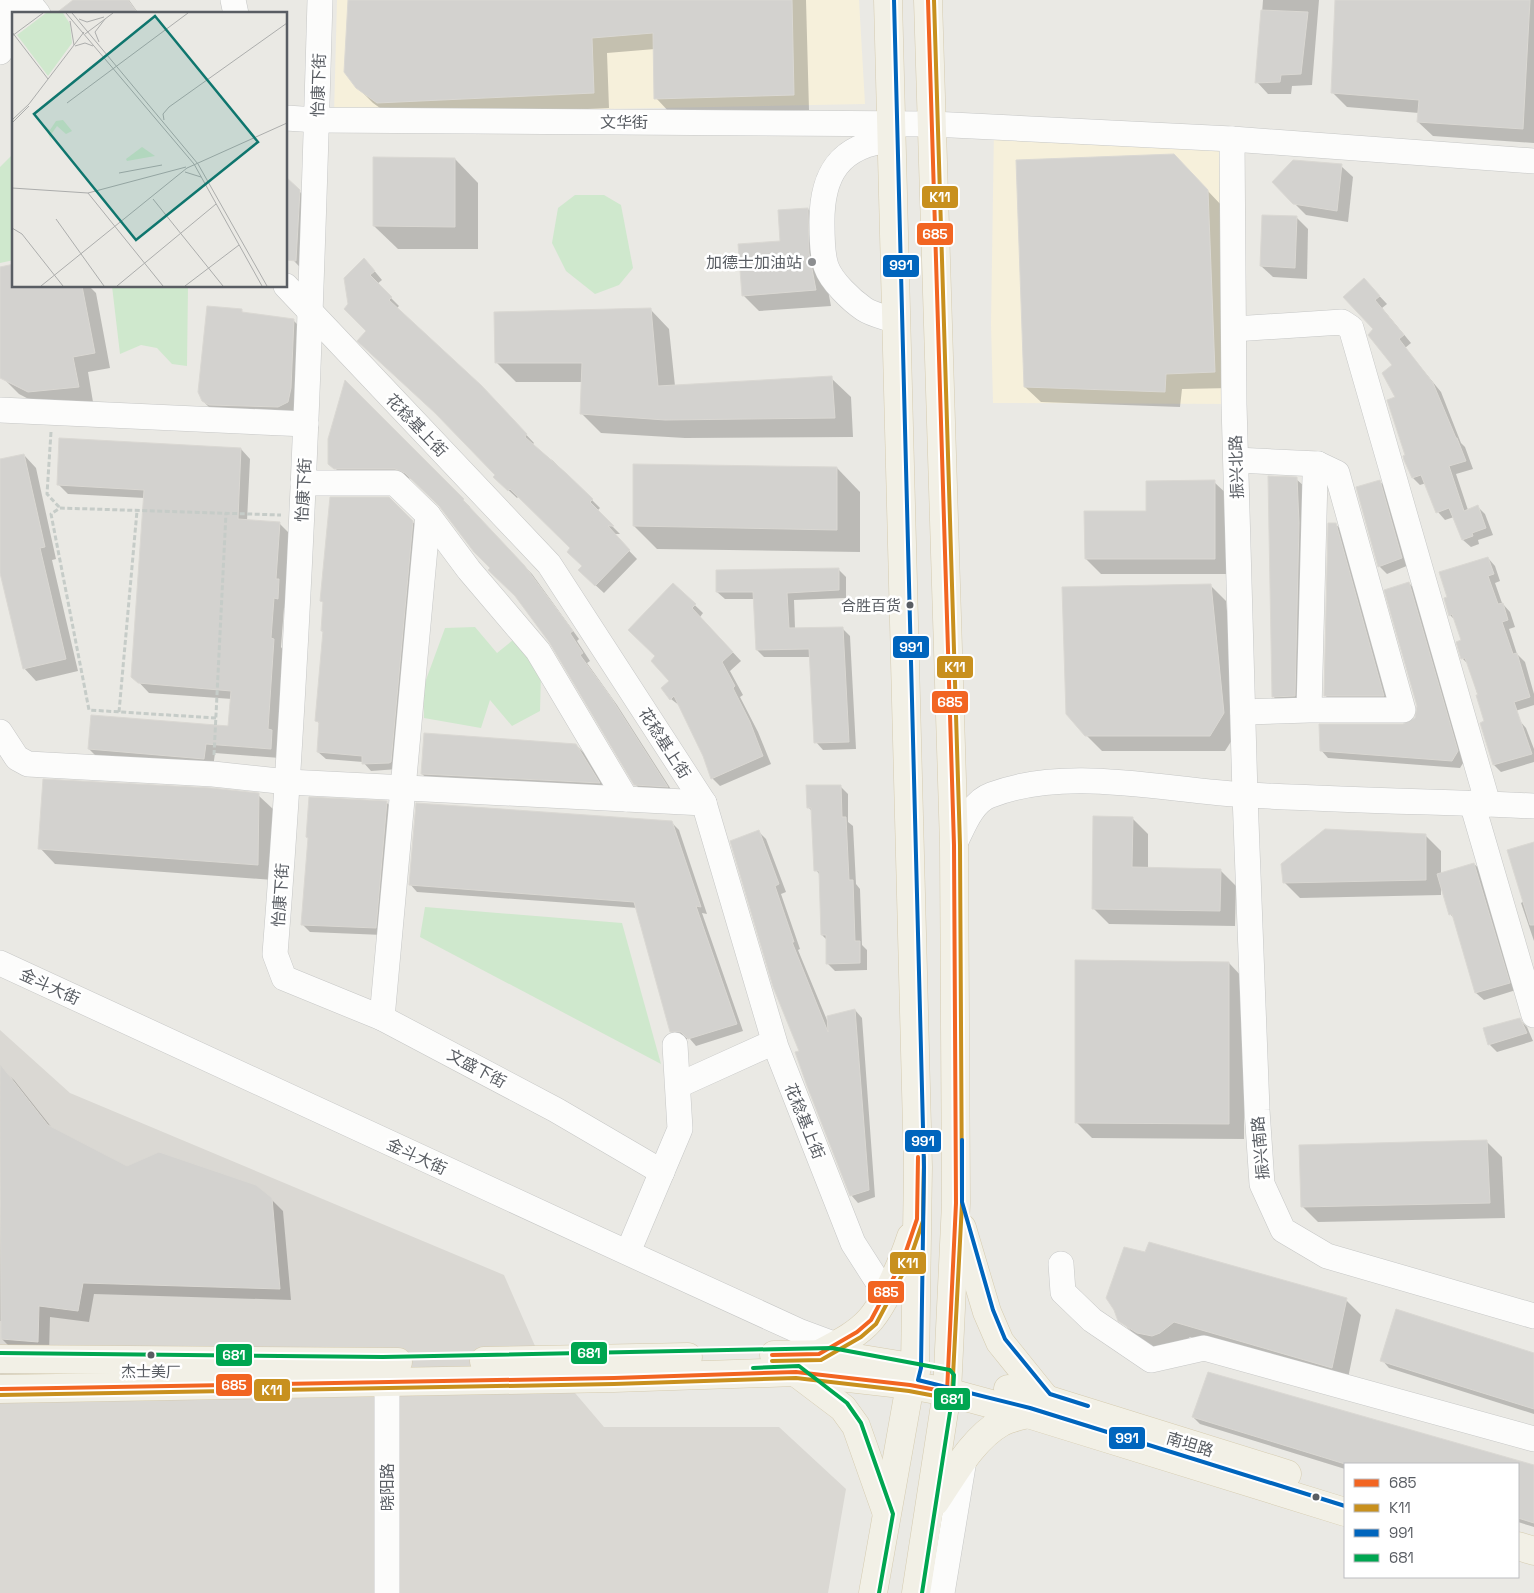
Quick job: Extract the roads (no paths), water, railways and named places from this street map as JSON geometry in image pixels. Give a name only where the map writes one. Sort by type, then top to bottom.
[{"type":"main road","points":[[873,1593],[912,1376],[917,1219],[888,0]]},
{"type":"main road","points":[[916,1593],[931,1507],[948,1384],[956,1203],[954,846],[928,0]]},
{"type":"main road","points":[[931,1507],[964,1459],[984,1435],[1004,1422],[1037,1406],[1020,1369],[1000,1342],[987,1312],[956,1203]]},
{"type":"main road","points":[[0,1359],[383,1363],[828,1350],[871,1320],[903,1260],[917,1219]]},
{"type":"main road","points":[[828,1350],[832,1354],[912,1376]]},
{"type":"main road","points":[[0,1389],[796,1372],[912,1376]]},
{"type":"main road","points":[[796,1372],[837,1403],[856,1426],[887,1515]]},
{"type":"main road","name":"南坦路","points":[[912,1376],[1037,1406],[1344,1492]]},
{"type":"main road","name":"南坦路","points":[[1037,1406],[1344,1512]]},
{"type":"main road","points":[[1519,1546],[1534,1550]]},
{"type":"main road","points":[[1519,1565],[1534,1570]]},
{"type":"street","points":[[0,52],[11,0]]},
{"type":"street","points":[[27,0],[36,12]]},
{"type":"street","name":"怡康下街","points":[[284,978],[276,954],[288,782],[302,515],[311,313],[320,0]]},
{"type":"street","name":"文华街","points":[[288,118],[891,132],[932,124],[1232,139],[1534,161]]},
{"type":"street","points":[[891,132],[853,151],[839,162],[827,180],[823,197],[822,244],[826,268],[838,284],[864,309],[896,321]]},
{"type":"street","name":"振兴北路","points":[[1232,139],[1236,460],[1245,795]]},
{"type":"street","name":"花稔基上街","points":[[288,288],[549,564],[704,804],[774,1042],[853,1243],[885,1293]]},
{"type":"street","points":[[1234,329],[1342,322],[1350,328],[1480,804],[1534,1015]]},
{"type":"street","points":[[0,410],[306,424]]},
{"type":"street","points":[[1236,460],[1318,464],[1337,473],[1403,710],[1243,712]]},
{"type":"street","points":[[1309,710],[1315,477],[1318,464]]},
{"type":"street","points":[[303,483],[395,483],[428,515],[469,570],[538,652],[626,799]]},
{"type":"street","points":[[382,1018],[428,515]]},
{"type":"street","points":[[0,732],[17,758],[28,764],[213,774],[288,782],[704,804]]},
{"type":"street","points":[[954,846],[975,806],[990,795],[1020,787],[1076,780],[1245,795],[1534,806]]},
{"type":"street","name":"振兴南路","points":[[1245,795],[1256,1110],[1262,1184],[1283,1230],[1327,1256],[1534,1316]]},
{"type":"street","name":"金斗大街","points":[[0,963],[801,1332],[828,1350]]},
{"type":"street","name":"文盛下街","points":[[284,978],[382,1018],[556,1110],[662,1172]]},
{"type":"street","points":[[679,1085],[774,1042]]},
{"type":"street","points":[[628,1252],[680,1129],[679,1085],[675,1045]]},
{"type":"street","points":[[1061,1264],[1064,1292],[1092,1320],[1151,1360],[1204,1348],[1534,1439]]},
{"type":"street","name":"晓阳路","points":[[387,1381],[387,1593]]},
{"type":"street","points":[[942,1593],[964,1459]]},
{"type":"place","name":"加德士加油站","points":[[812,262]]},
{"type":"place","name":"合胜百货","points":[[910,605]]},
{"type":"place","name":"杰士美厂","points":[[151,1355]]}]
